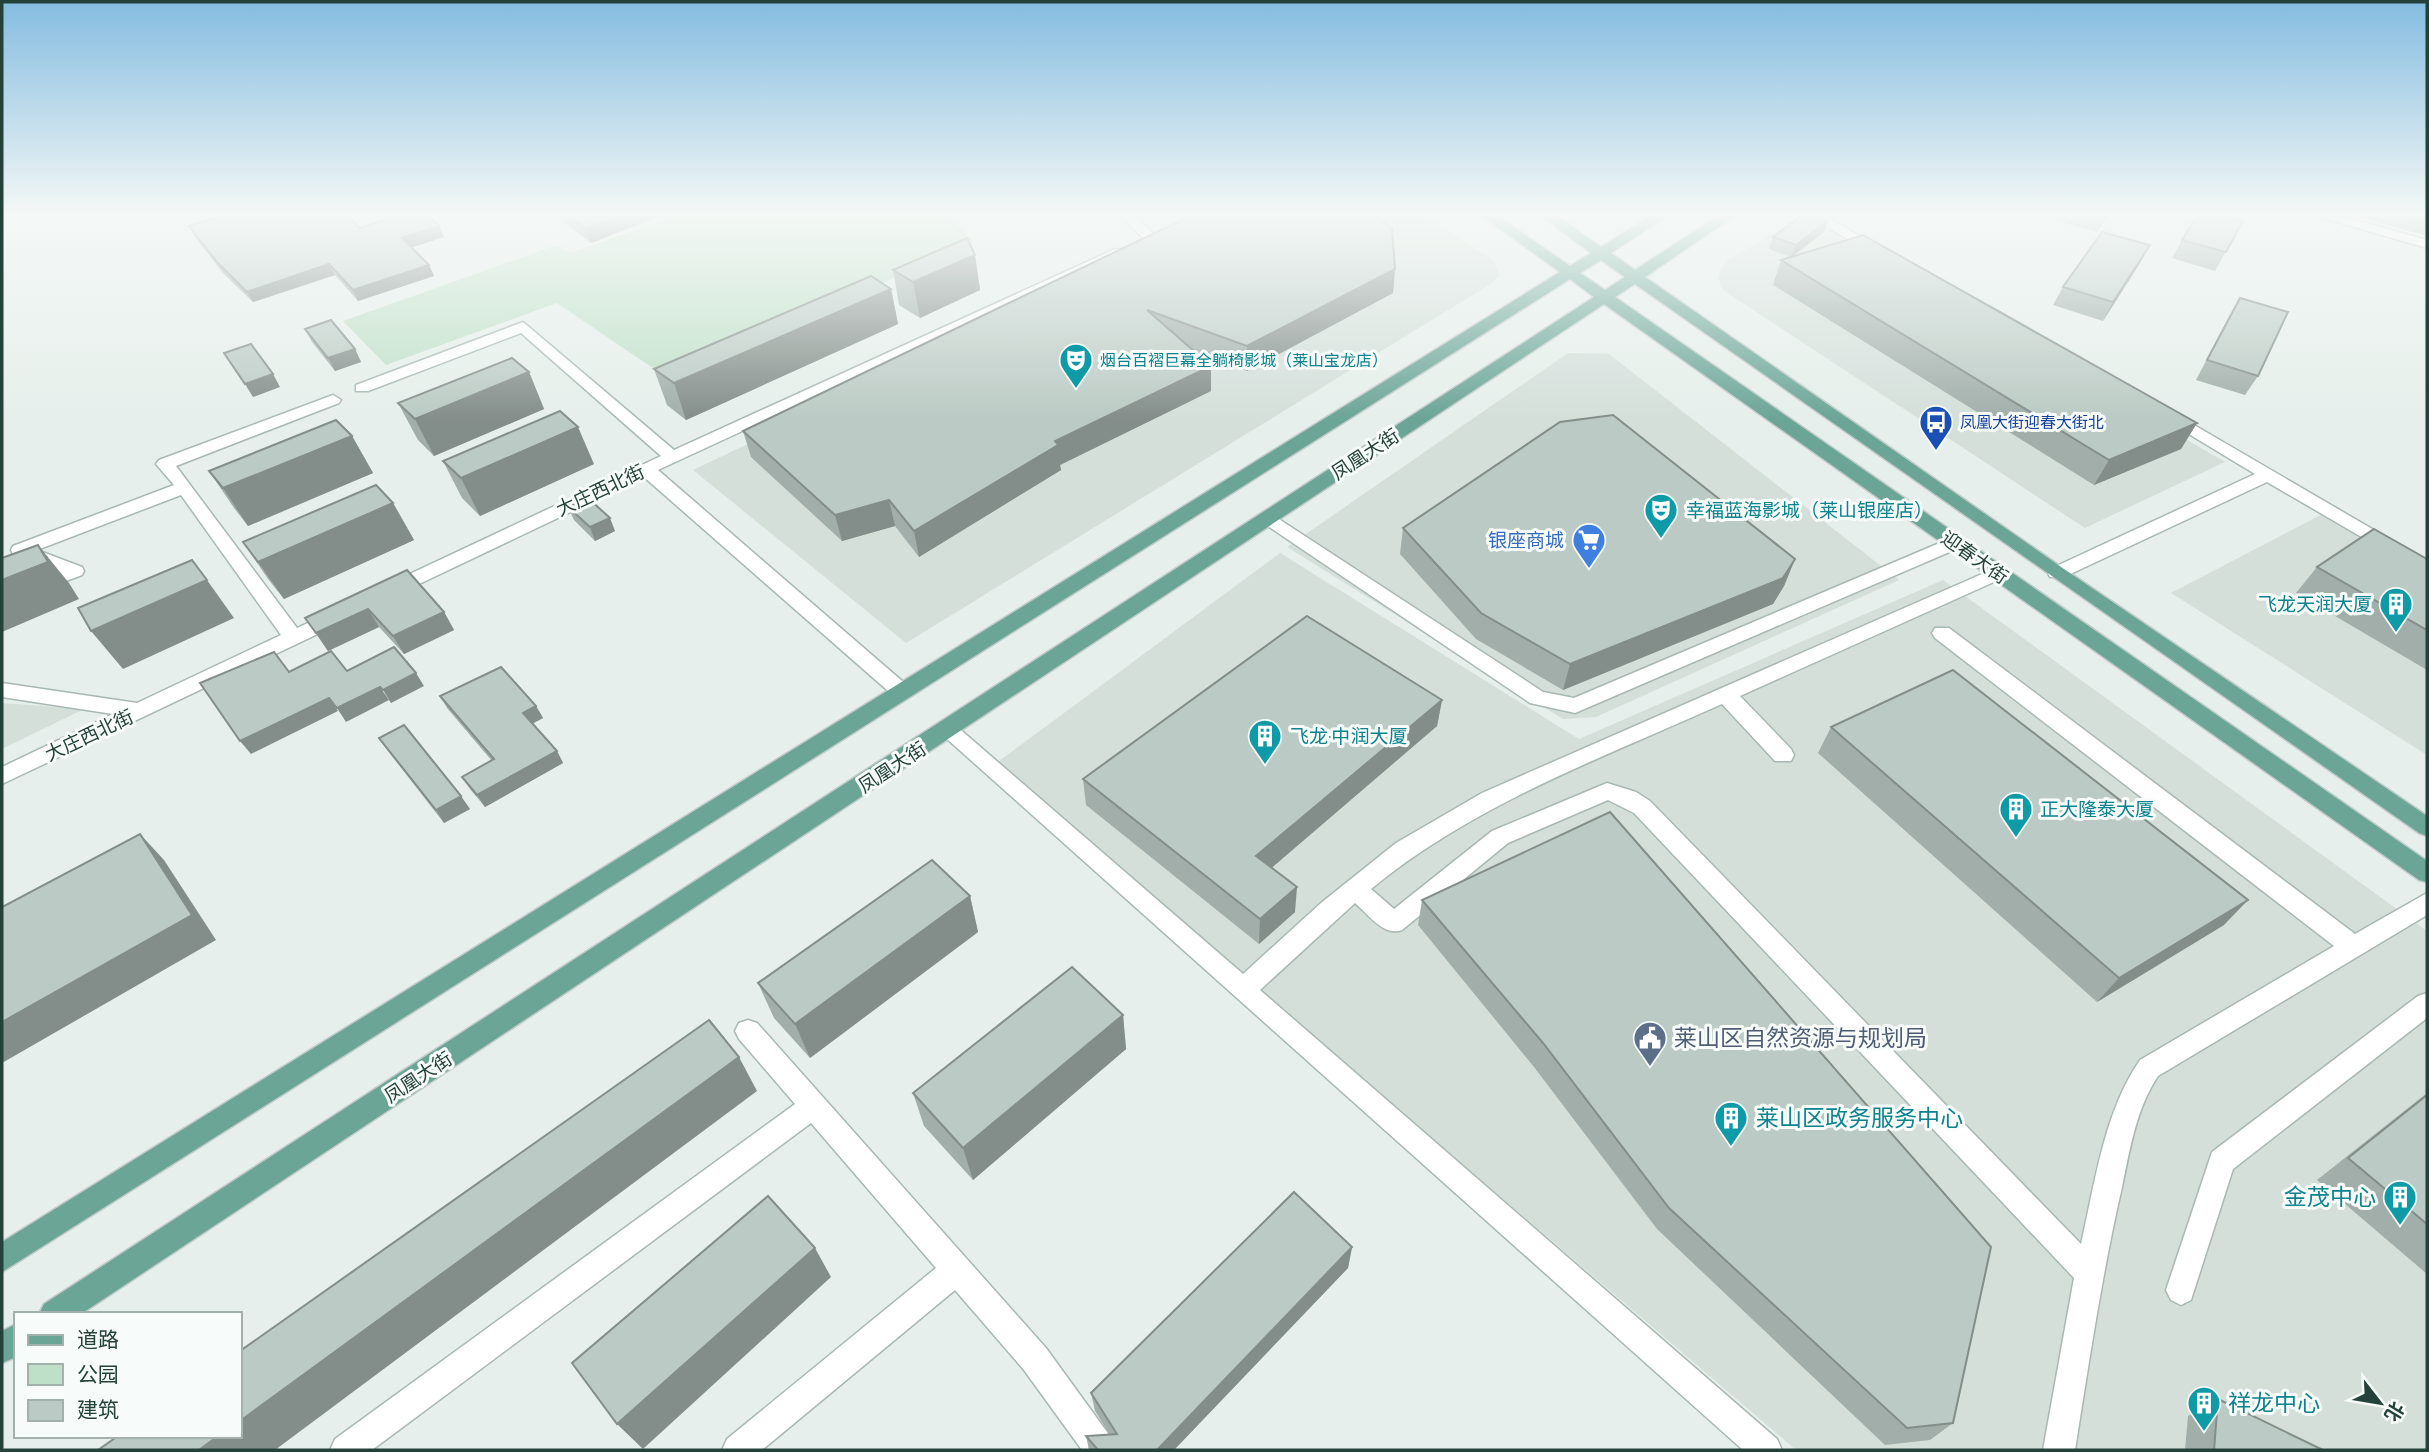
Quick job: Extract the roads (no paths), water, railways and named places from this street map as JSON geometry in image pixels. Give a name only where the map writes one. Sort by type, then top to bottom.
[{"type":"main road","points":[[2,1258],[1553,284]]},
{"type":"main road","name":"迎春大街","points":[[1586,284],[2427,873]]},
{"type":"main road","name":"凤凰大街","points":[[57,1312],[1625,284]]},
{"type":"main road","name":"迎春大街","points":[[1645,284],[2057,573],[2427,827]]},
{"type":"street","name":"大庄西北街","points":[[378,596],[1049,284]]},
{"type":"street","points":[[362,388],[523,327],[673,457]]},
{"type":"street","points":[[295,638],[185,487],[165,464],[333,400]]},
{"type":"street","points":[[2159,410],[2427,569]]},
{"type":"street","points":[[646,469],[902,692]]},
{"type":"street","points":[[2057,573],[2269,475]]},
{"type":"street","points":[[2,599],[75,570],[20,550],[185,487]]},
{"type":"street","points":[[1268,518],[1537,698],[1575,706],[1955,543]]},
{"type":"street","points":[[1243,990],[1355,889],[1405,849],[1490,799],[1998,572]]},
{"type":"street","name":"大庄西北街","points":[[2,776],[354,608]]},
{"type":"street","points":[[1942,633],[2354,947]]},
{"type":"street","points":[[2,690],[139,711]]},
{"type":"street","points":[[1726,695],[1783,755]]},
{"type":"street","points":[[948,730],[1766,1450]]},
{"type":"street","points":[[1355,889],[1394,923],[1500,837],[1607,791],[1629,798],[1642,807],[2087,1271]]},
{"type":"street","points":[[2059,1450],[2087,1271],[2125,1119],[2138,1083],[2149,1068],[2427,903]]},
{"type":"street","points":[[2180,1290],[2222,1161],[2427,1004]]},
{"type":"street","points":[[748,1031],[1035,1359],[1101,1450]]},
{"type":"street","points":[[346,1450],[813,1106]]},
{"type":"street","points":[[738,1450],[827,1374],[957,1270]]},
{"type":"place","name":"烟台百褶巨幕全躺椅影城（莱山宝龙店）","points":[[1076,390]]},
{"type":"place","name":"凤凰大街迎春大街北","points":[[1936,452]]},
{"type":"place","name":"幸福蓝海影城（莱山银座店）","points":[[1661,540]]},
{"type":"place","name":"银座商城","points":[[1589,570]]},
{"type":"place","name":"飞龙天润大厦","points":[[2396,634]]},
{"type":"place","name":"飞龙·中润大厦","points":[[1265,766]]},
{"type":"place","name":"正大隆泰大厦","points":[[2016,839]]},
{"type":"place","name":"莱山区自然资源与规划局","points":[[1650,1068]]},
{"type":"place","name":"莱山区政务服务中心","points":[[1731,1148]]},
{"type":"place","name":"金茂中心","points":[[2400,1227]]},
{"type":"place","name":"祥龙中心","points":[[2204,1433]]}]
